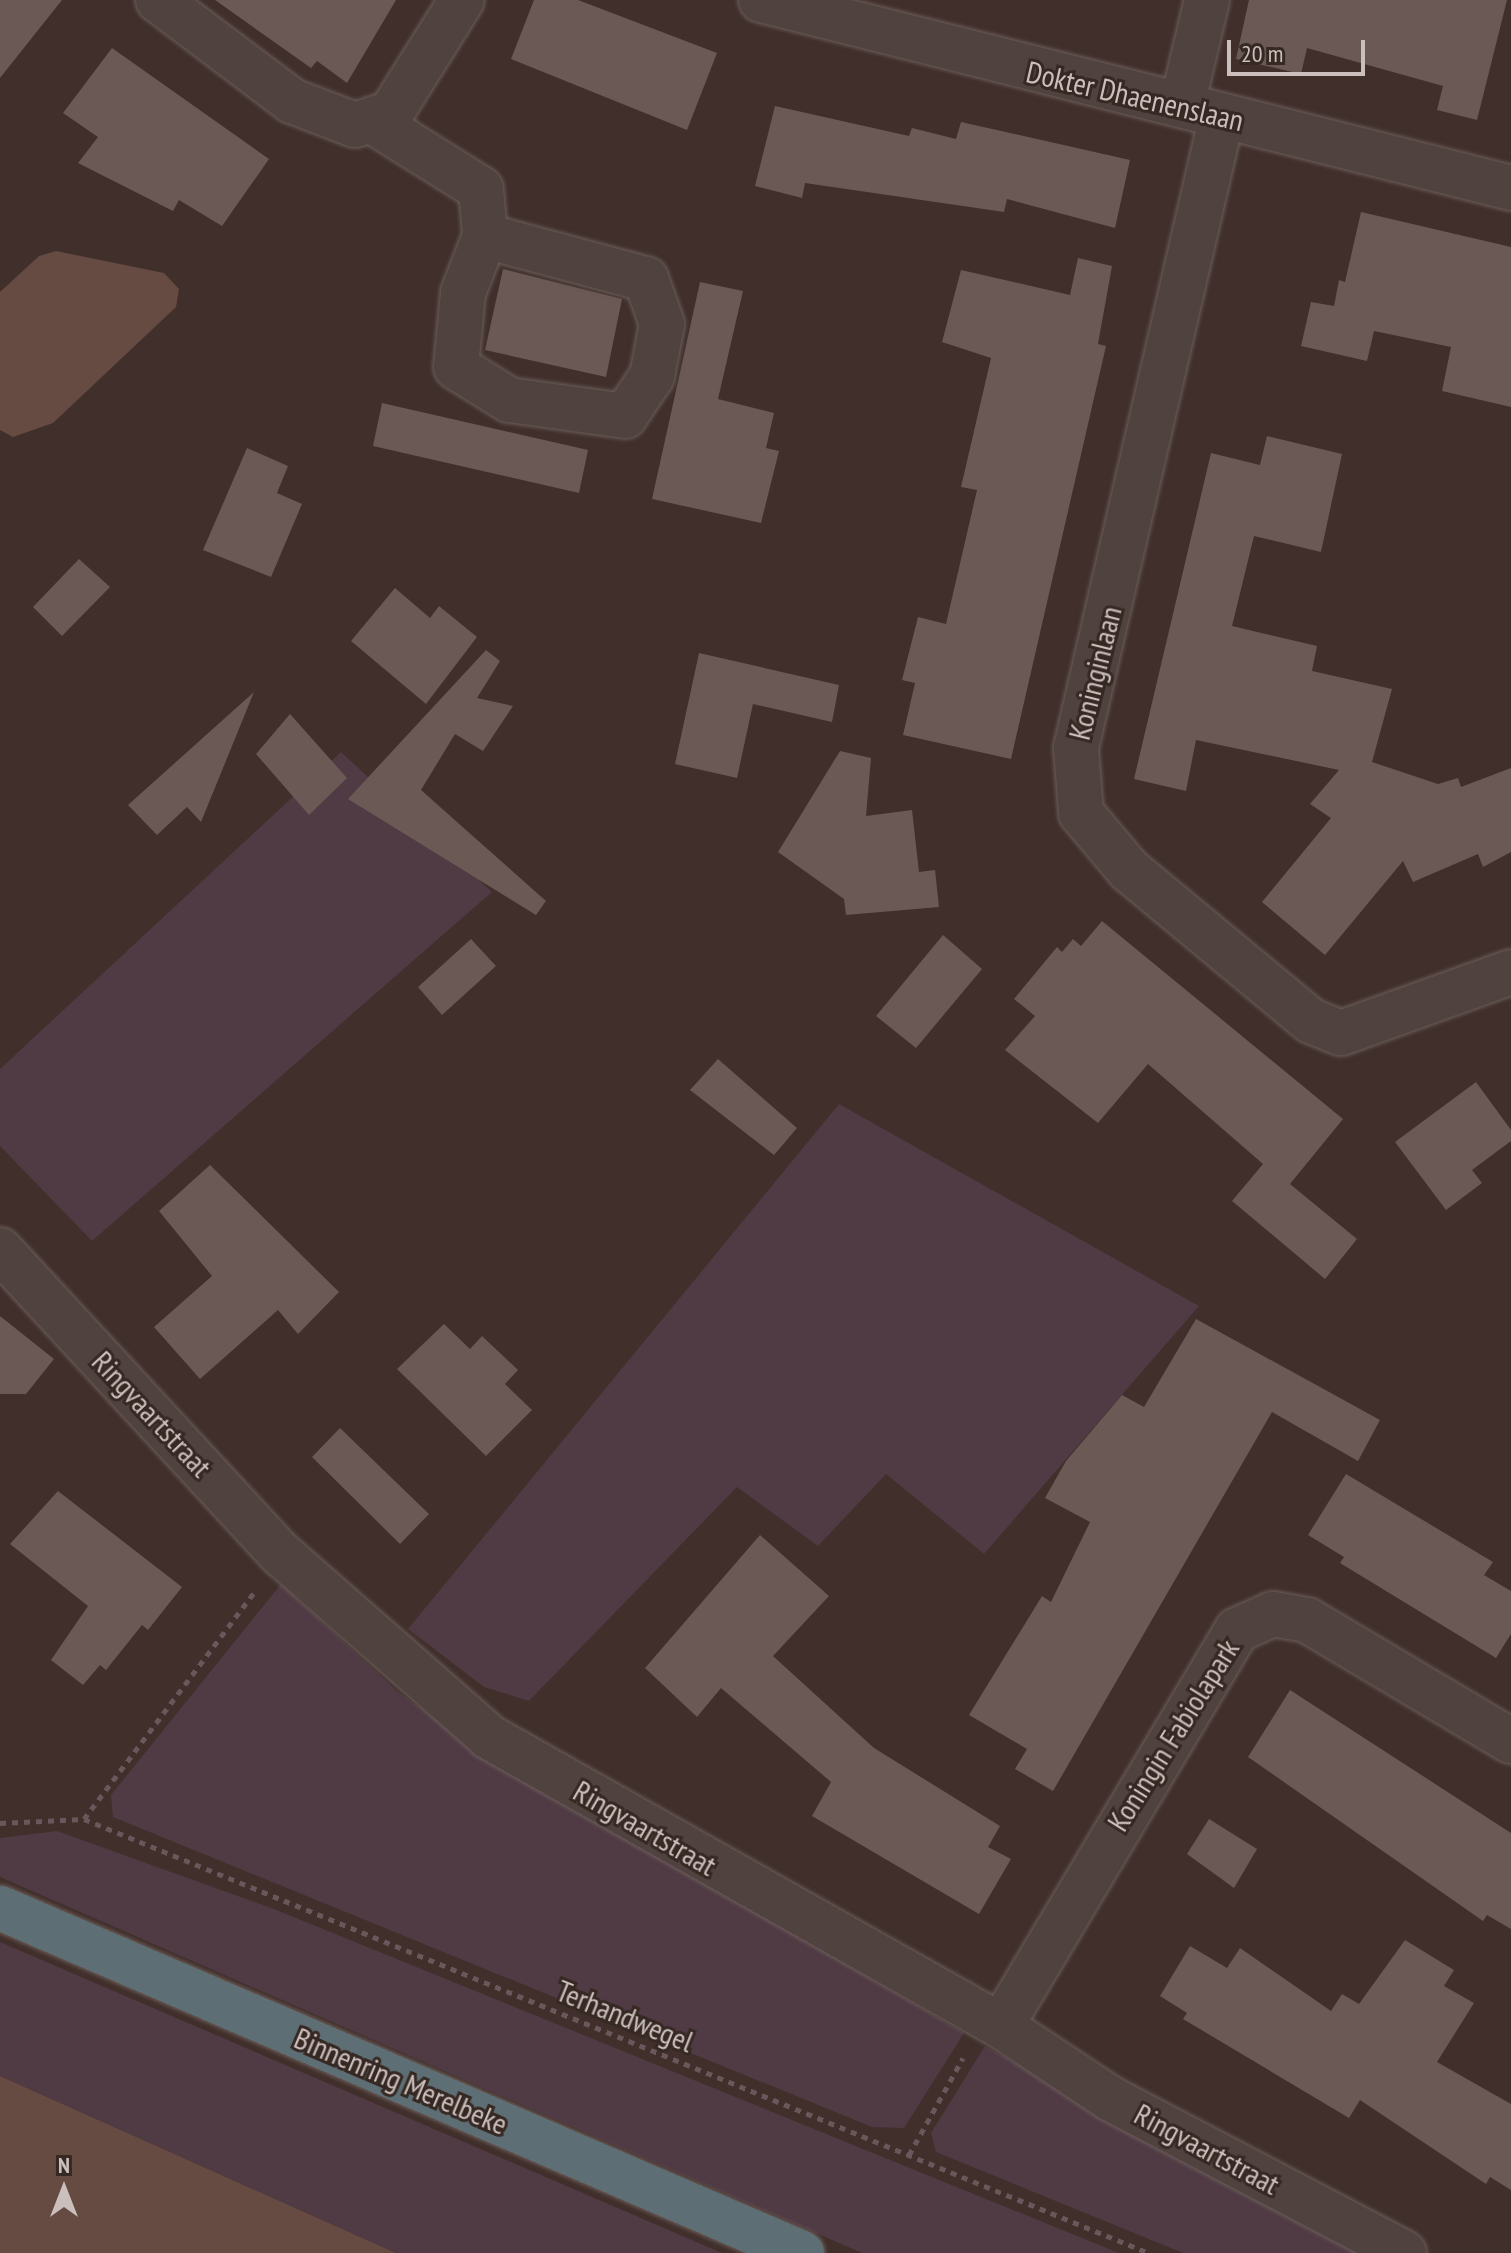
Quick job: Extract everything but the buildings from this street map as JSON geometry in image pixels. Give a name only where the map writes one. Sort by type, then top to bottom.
[{"type":"highway","name":"Binnenring Merelbeke","points":[[0,1908],[802,2253]]},
{"type":"street","points":[[158,0],[292,101],[355,125],[374,122],[410,91],[462,0]]},
{"type":"street","name":"Dokter Dhaenenslaan","points":[[761,0],[1511,188]]},
{"type":"street","name":"Koninginlaan","points":[[1207,0],[1202,111],[1076,748],[1081,813],[1129,870],[1311,1021],[1341,1033],[1511,972]]},
{"type":"street","points":[[374,122],[481,189],[485,236],[463,293],[456,367],[509,400],[625,416],[652,376],[662,324],[646,279],[485,236]]},
{"type":"street","name":"Ringvaartstraat","points":[[0,1250],[281,1554],[489,1737],[1001,2026],[1111,2099],[1404,2253]]},
{"type":"street","name":"Koningin Fabiolapark","points":[[1001,2026],[1237,1630],[1273,1614],[1307,1620],[1511,1741]]},
{"type":"path","points":[[0,1823],[84,1819],[281,1554]]},
{"type":"path","name":"Terhandwegel","points":[[84,1819],[1149,2253]]},
{"type":"path","points":[[909,2155],[974,2041],[1001,2026]]},
{"type":"shaded area","points":[[56,251],[164,273],[179,289],[176,307],[53,423],[13,437],[0,430],[0,292],[39,256]]},
{"type":"shaded area","points":[[341,752],[492,892],[92,1241],[0,1146],[0,1069]]},
{"type":"shaded area","points":[[839,1104],[1199,1306],[984,1554],[886,1474],[818,1546],[737,1487],[529,1701],[484,1687],[408,1629]]},
{"type":"shaded area","points":[[281,1584],[398,1692],[478,1749],[964,2033],[904,2128],[872,2127],[113,1817],[111,1795]]},
{"type":"shaded area","points":[[57,1831],[274,1909],[1119,2253],[862,2253],[0,1877],[0,1838]]},
{"type":"shaded area","points":[[0,1942],[722,2253],[396,2253],[0,2076]]},
{"type":"shaded area","points":[[985,2046],[1359,2253],[1183,2253],[936,2152],[931,2133]]},
{"type":"shaded area","points":[[0,2076],[396,2253],[0,2253]]}]
